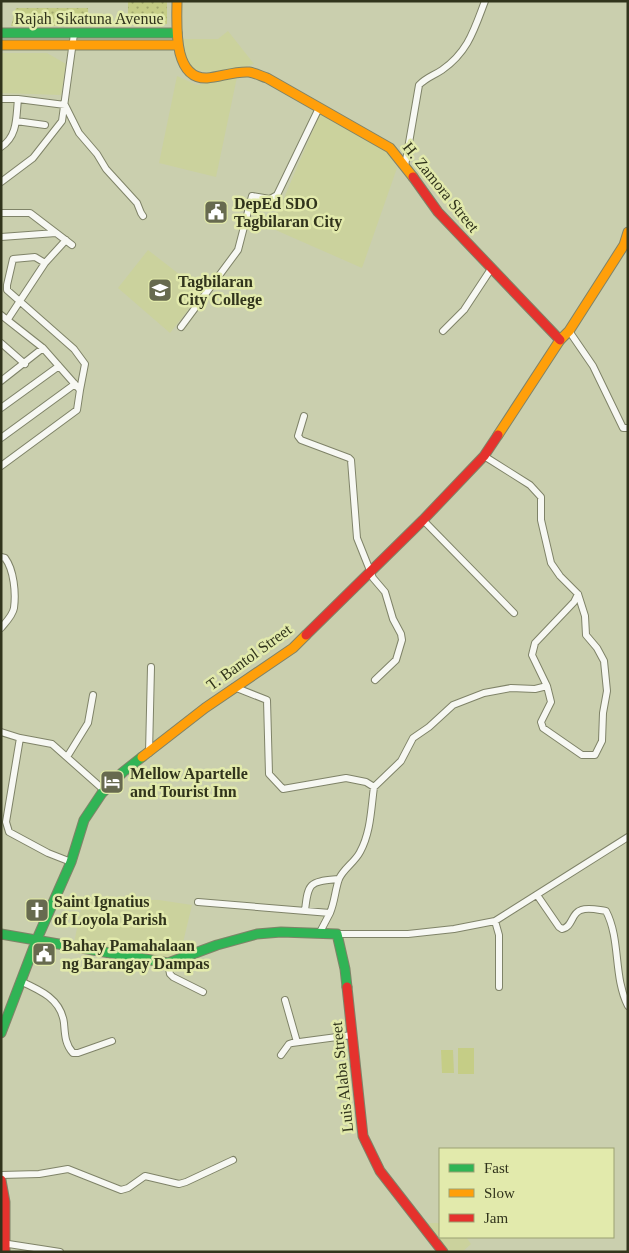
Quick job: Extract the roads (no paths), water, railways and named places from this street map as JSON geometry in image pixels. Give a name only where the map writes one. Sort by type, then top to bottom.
[{"type":"main road","points":[[1,45],[177,45],[177,1]]},
{"type":"main road","name":"Rajah Sikatuna Avenue","points":[[1,33],[177,33]]},
{"type":"main road","name":"H. Zamora Street","points":[[177,45],[182,61],[193,75],[214,78],[248,72],[267,78],[390,148],[438,212],[560,340]]},
{"type":"main road","name":"T. Bantol Street","points":[[1,1033],[37,939],[71,862],[84,820],[105,791],[124,772],[205,708],[293,648],[369,571],[423,520],[484,456],[560,340],[569,331],[624,245],[628,232]]},
{"type":"main road","points":[[1,934],[168,963],[257,934],[280,932],[337,934]]},
{"type":"main road","name":"Luis Alaba Street","points":[[337,934],[345,969],[363,1136],[380,1171],[443,1252]]},
{"type":"main road","points":[[1,1180],[5,1202],[4,1246]]},
{"type":"street","points":[[405,166],[419,85],[426,77],[441,71],[462,53],[472,35],[485,1]]},
{"type":"street","points":[[1,182],[33,158],[62,121],[74,46],[74,34]]},
{"type":"street","points":[[1,98],[65,105]]},
{"type":"street","points":[[1,147],[14,134],[18,99]]},
{"type":"street","points":[[65,105],[79,133],[106,168],[137,203],[144,216]]},
{"type":"street","points":[[181,327],[238,250],[252,196],[270,199],[277,195],[319,108]]},
{"type":"street","points":[[16,121],[45,125]]},
{"type":"street","points":[[1,213],[30,213],[72,245]]},
{"type":"street","points":[[1,237],[56,232]]},
{"type":"street","points":[[8,319],[45,263],[66,240]]},
{"type":"street","points":[[1,466],[77,410],[85,364],[74,349],[21,300],[7,290],[6,285],[13,259],[35,257],[45,263]]},
{"type":"street","points":[[443,331],[464,310],[491,269]]},
{"type":"street","points":[[1,315],[44,348],[80,390]]},
{"type":"street","points":[[569,331],[593,366],[623,428],[628,428]]},
{"type":"street","points":[[1,343],[25,364]]},
{"type":"street","points":[[1,381],[44,348]]},
{"type":"street","points":[[1,408],[59,366]]},
{"type":"street","points":[[1,438],[75,384]]},
{"type":"street","points":[[304,416],[298,436],[301,440],[350,460],[356,538],[369,571],[385,592],[393,619],[401,634],[402,640],[396,660],[375,680]]},
{"type":"street","points":[[484,456],[530,485],[541,498],[541,520],[551,563],[560,576],[578,594],[585,616],[586,635],[597,648],[604,661],[607,691],[603,713],[602,741],[595,755],[582,755],[543,728],[541,722],[551,702],[547,686],[532,655],[535,643],[574,602],[578,594]]},
{"type":"street","points":[[423,520],[514,613]]},
{"type":"street","points":[[1,557],[5,558],[10,564],[13,574],[14,609],[1,628]]},
{"type":"street","points":[[149,753],[151,667]]},
{"type":"street","points":[[320,932],[335,902],[339,879],[360,853],[363,846],[370,824],[374,787],[401,761],[413,738],[429,727],[453,705],[484,692],[511,688],[535,689],[547,686]]},
{"type":"street","points":[[234,687],[267,700],[269,774],[283,789],[346,778],[366,782],[374,787]]},
{"type":"street","points":[[67,757],[88,723],[93,695]]},
{"type":"street","points":[[1,732],[52,744],[105,791]]},
{"type":"street","points":[[1,829],[6,822],[20,738]]},
{"type":"street","points":[[6,822],[9,832],[48,853],[71,862]]},
{"type":"street","points":[[337,934],[408,934],[454,929],[495,921],[628,837]]},
{"type":"street","points":[[305,910],[307,892],[310,886],[316,882],[339,879]]},
{"type":"street","points":[[537,894],[562,929],[569,926],[581,910],[606,911],[616,949],[618,973],[624,999],[628,1006]]},
{"type":"street","points":[[198,902],[330,913]]},
{"type":"street","points":[[495,921],[498,934],[499,987]]},
{"type":"street","points":[[168,963],[170,974],[173,977],[203,992]]},
{"type":"street","points":[[20,981],[51,997],[62,1013],[67,1047],[72,1053],[78,1053],[112,1041]]},
{"type":"street","points":[[285,1000],[297,1042]]},
{"type":"street","points":[[280,1055],[289,1044],[352,1034]]},
{"type":"street","points":[[1,1175],[39,1174],[68,1169],[121,1190],[128,1188],[145,1176],[179,1184],[233,1160]]},
{"type":"street","points":[[4,1246],[60,1252]]},
{"type":"place","name":"DepEd SDO Tagbilaran City","points":[[216,212]]},
{"type":"place","name":"Tagbilaran City College","points":[[160,290]]},
{"type":"place","name":"Mellow Apartelle and Tourist Inn","points":[[112,782]]},
{"type":"place","name":"Saint Ignatius of Loyola Parish","points":[[37,910]]},
{"type":"place","name":"Bahay Pamahalaan ng Barangay Dampas","points":[[44,954]]}]
